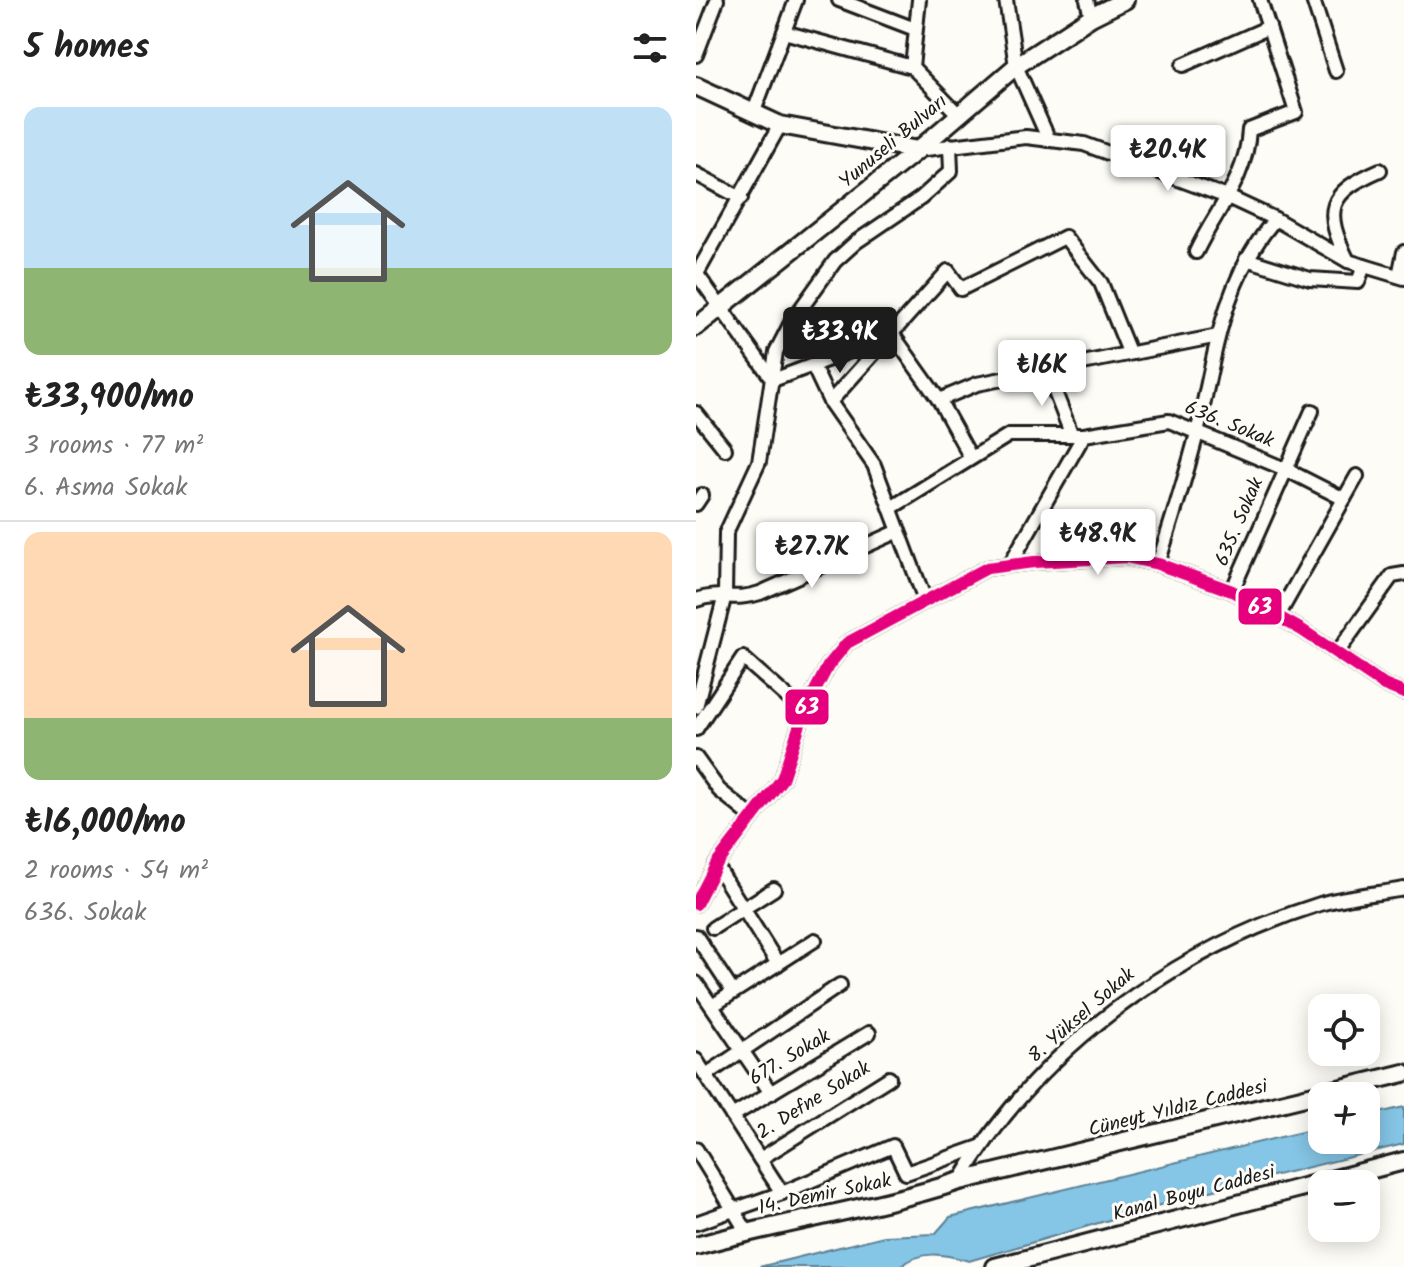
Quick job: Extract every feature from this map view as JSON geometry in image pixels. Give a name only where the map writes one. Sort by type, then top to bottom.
[{"type":"main road","name":"Yunuseli Bulvarı","points":[[696,327],[918,150],[1016,66],[1091,17],[1125,0]]},
{"type":"main road","points":[[696,86],[780,125],[918,150]]},
{"type":"main road","name":"Cüneyt Yıldız Caddesi","points":[[960,1181],[1404,1073]]},
{"type":"main road","name":"Kanal Boyu Caddesi","points":[[995,1267],[1404,1161]]},
{"type":"main road","name":"14. Demir Sokak","points":[[696,1246],[747,1232],[903,1200],[960,1181]]},
{"type":"street","points":[[696,55],[717,0]]},
{"type":"street","points":[[753,114],[796,0]]},
{"type":"street","points":[[839,0],[915,29]]},
{"type":"street","points":[[912,67],[919,0]]},
{"type":"street","points":[[1006,0],[1016,66],[1049,140]]},
{"type":"street","points":[[1087,0],[1091,17]]},
{"type":"street","points":[[1196,252],[1207,227],[1230,198],[1248,151],[1249,130],[1296,112],[1260,0]]},
{"type":"street","points":[[1313,0],[1336,71]]},
{"type":"street","points":[[1183,65],[1269,27]]},
{"type":"street","points":[[784,32],[912,67],[958,114]]},
{"type":"street","points":[[773,380],[697,273],[780,125]]},
{"type":"street","points":[[918,150],[1026,137],[1084,144],[1230,198],[1275,219],[1348,261],[1401,277],[1404,252]]},
{"type":"street","points":[[696,707],[725,595],[726,533],[759,462],[776,352],[835,261],[856,242],[921,198],[951,171],[950,145]]},
{"type":"street","points":[[1348,261],[1333,231],[1331,211],[1337,195],[1356,180],[1380,170]]},
{"type":"street","points":[[696,174],[741,198]]},
{"type":"street","points":[[1158,564],[1197,431],[1231,288],[1246,259],[1275,219]]},
{"type":"street","points":[[830,402],[948,271],[961,289],[1065,237],[1101,283],[1129,352]]},
{"type":"street","points":[[1246,259],[1310,279],[1358,282],[1364,266]]},
{"type":"street","points":[[773,380],[893,335]]},
{"type":"street","points":[[893,335],[939,400],[971,458]]},
{"type":"street","points":[[939,400],[977,384],[1218,336]]},
{"type":"street","points":[[813,366],[830,402],[874,465],[925,600]]},
{"type":"street","points":[[1010,564],[1078,434],[1046,369]]},
{"type":"street","name":"635. Sokak","points":[[1232,591],[1312,411]]},
{"type":"street","points":[[696,413],[725,449]]},
{"type":"street","name":"636. Sokak","points":[[891,508],[1009,435],[1078,434],[1169,421],[1285,469]]},
{"type":"street","name":"635. Sokak","points":[[1285,469],[1344,499]]},
{"type":"street","points":[[1278,616],[1357,476]]},
{"type":"street","points":[[697,597],[725,595],[737,601],[897,532]]},
{"type":"street","points":[[697,901],[716,865],[782,779],[804,712],[828,666],[847,643],[987,568],[1126,557],[1158,564],[1232,591],[1278,616],[1384,685],[1404,693]]},
{"type":"street","points":[[1337,653],[1392,576],[1404,574]]},
{"type":"street","points":[[696,729],[743,658],[804,712]]},
{"type":"street","points":[[696,758],[719,790],[751,816]]},
{"type":"street","points":[[716,865],[778,964]]},
{"type":"street","points":[[696,877],[697,901]]},
{"type":"street","points":[[713,928],[774,889]]},
{"type":"street","name":"8. Yüksel Sokak","points":[[960,1181],[980,1147],[1034,1084],[1115,1009],[1165,973],[1265,923],[1324,903],[1404,889]]},
{"type":"street","points":[[696,936],[733,992]]},
{"type":"street","points":[[712,1006],[815,940]]},
{"type":"street","points":[[696,983],[771,1093]]},
{"type":"street","points":[[706,1075],[840,985]]},
{"type":"street","name":"677. Sokak","points":[[732,1116],[869,1033]]},
{"type":"street","points":[[696,1060],[782,1193]]},
{"type":"street","name":"2. Defne Sokak","points":[[760,1159],[889,1078]]},
{"type":"street","points":[[696,1223],[782,1193],[893,1146],[906,1173],[980,1147]]},
{"type":"street","points":[[697,1152],[747,1232]]},
{"type":"water","points":[[1404,1107],[1404,1144],[1380,1150],[1380,1113]]},
{"type":"water","points":[[1308,1130],[1308,1154],[1363,1154],[1194,1195],[969,1261],[925,1255],[900,1267],[759,1267],[884,1236],[935,1234],[950,1217]]},
{"type":"transit line","name":"63","points":[[696,904],[716,865],[782,779],[804,712],[828,666],[847,643],[987,568],[1126,557],[1158,564],[1232,591],[1302,630],[1384,685],[1404,693]]}]
